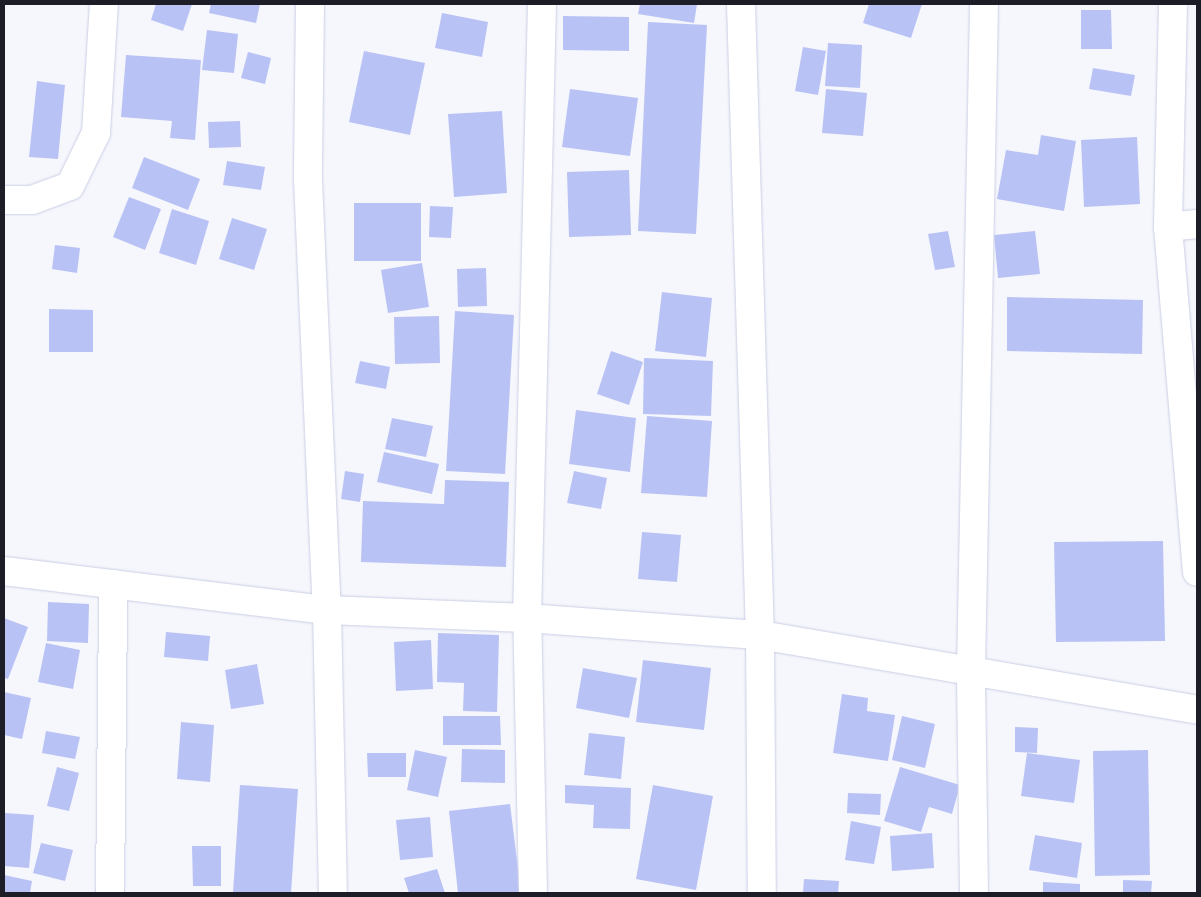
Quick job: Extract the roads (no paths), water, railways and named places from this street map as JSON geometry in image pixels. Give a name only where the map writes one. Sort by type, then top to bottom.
[{"type":"street","points":[[4,200],[32,200],[70,186],[96,134],[104,4]]},
{"type":"street","points":[[310,4],[308,180],[327,610],[333,893]]},
{"type":"street","points":[[533,893],[527,618],[542,4]]},
{"type":"street","points":[[741,4],[760,635],[762,893]]},
{"type":"street","points":[[974,893],[971,670],[984,4]]},
{"type":"street","points":[[1173,4],[1168,227],[1197,572]]},
{"type":"street","points":[[1168,227],[1197,224]]},
{"type":"street","points":[[4,570],[327,610],[527,618],[760,635],[1197,710]]},
{"type":"street","points":[[110,893],[114,584]]}]
